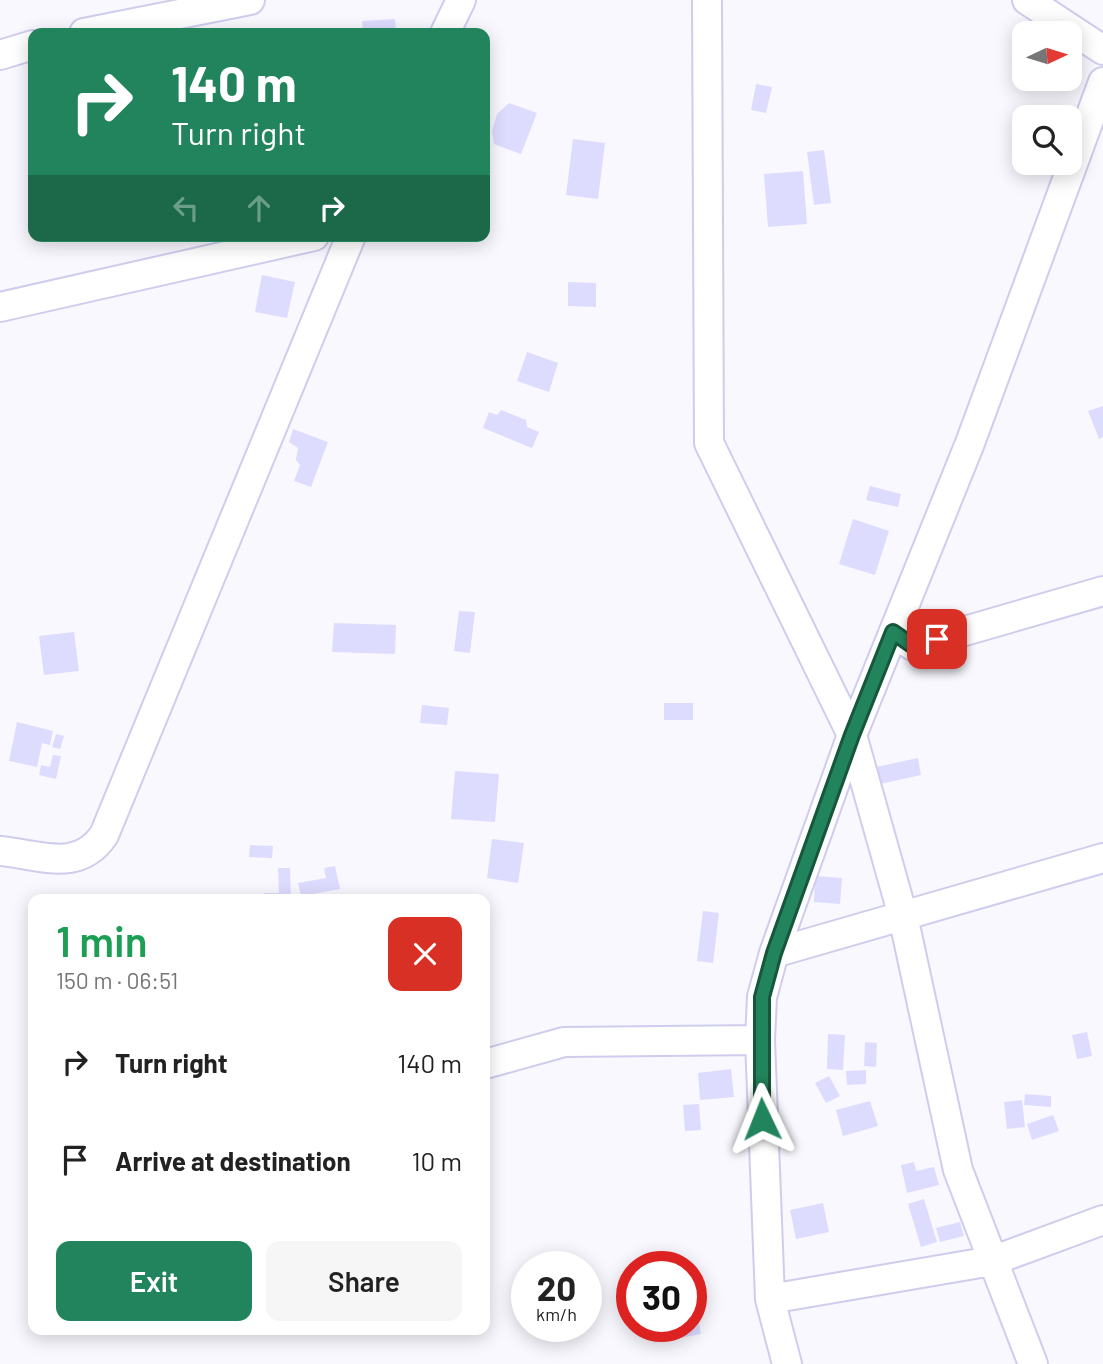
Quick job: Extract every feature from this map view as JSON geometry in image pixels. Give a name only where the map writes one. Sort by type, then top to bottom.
[{"type":"street","points":[[109,28],[250,0]]},
{"type":"street","points":[[447,28],[461,0]]},
{"type":"street","points":[[707,0],[709,443],[852,735],[903,916],[958,1170],[1033,1364]]},
{"type":"street","points":[[1027,0],[1103,50]]},
{"type":"street","points":[[0,55],[28,47]]},
{"type":"street","points":[[787,1364],[770,1299],[760,1040],[762,997],[774,953],[852,735],[970,443],[1103,82]]},
{"type":"street","points":[[0,307],[287,242]]},
{"type":"street","points":[[0,851],[77,859],[94,850],[104,835],[349,242]]},
{"type":"street","points":[[893,632],[913,646],[1103,590]]},
{"type":"street","points":[[774,953],[1103,858]]},
{"type":"street","points":[[490,1062],[564,1042],[760,1040]]},
{"type":"street","points":[[770,1299],[992,1261],[1103,1220]]},
{"type":"building","points":[[395,19],[396,28],[363,28],[362,21]]},
{"type":"building","points":[[756,84],[772,87],[766,113],[751,110]]},
{"type":"building","points":[[509,103],[537,113],[521,154],[494,144],[492,131],[497,114]]},
{"type":"building","points":[[573,139],[605,143],[598,199],[566,195]]},
{"type":"building","points":[[824,150],[831,203],[814,205],[807,152]]},
{"type":"building","points":[[803,171],[807,224],[768,227],[764,174]]},
{"type":"building","points":[[262,275],[295,282],[287,318],[255,312]]},
{"type":"building","points":[[568,282],[596,283],[596,307],[568,306]]},
{"type":"building","points":[[527,352],[558,363],[549,392],[517,381]]},
{"type":"building","points":[[1103,406],[1103,437],[1099,439],[1088,411]]},
{"type":"building","points":[[501,410],[526,420],[527,427],[539,432],[532,448],[483,428],[489,412],[497,415]]},
{"type":"building","points":[[293,429],[328,442],[311,487],[294,481],[300,465],[296,460],[298,448],[289,442]]},
{"type":"building","points":[[870,486],[901,494],[898,507],[866,500]]},
{"type":"building","points":[[853,519],[889,531],[875,575],[839,564]]},
{"type":"building","points":[[459,611],[475,612],[470,653],[454,651]]},
{"type":"building","points":[[334,623],[396,625],[395,654],[332,652]]},
{"type":"building","points":[[74,632],[79,671],[44,675],[39,636]]},
{"type":"building","points":[[664,703],[693,703],[693,720],[664,720]]},
{"type":"building","points":[[422,705],[449,708],[447,725],[420,723]]},
{"type":"building","points":[[17,722],[53,731],[50,745],[42,743],[37,767],[9,761]]},
{"type":"building","points":[[56,734],[64,736],[60,749],[52,747]]},
{"type":"building","points":[[53,755],[61,756],[56,779],[39,775],[41,765],[50,767]]},
{"type":"building","points":[[918,758],[921,775],[880,784],[876,767]]},
{"type":"building","points":[[455,771],[499,774],[495,822],[451,819]]},
{"type":"building","points":[[492,839],[524,843],[518,883],[487,878]]},
{"type":"building","points":[[250,845],[273,846],[272,858],[249,857]]},
{"type":"building","points":[[335,866],[340,889],[301,894],[298,883],[326,878],[324,868]]},
{"type":"building","points":[[278,868],[290,868],[291,894],[264,894],[279,893]]},
{"type":"building","points":[[815,876],[842,878],[840,904],[814,902]]},
{"type":"building","points":[[703,911],[719,913],[713,963],[697,961]]},
{"type":"building","points":[[1087,1032],[1092,1056],[1077,1059],[1072,1035]]},
{"type":"building","points":[[828,1034],[845,1035],[843,1070],[827,1069]]},
{"type":"building","points":[[865,1042],[877,1043],[876,1067],[864,1066]]},
{"type":"building","points":[[731,1069],[734,1097],[700,1100],[698,1073]]},
{"type":"building","points":[[866,1070],[866,1084],[847,1085],[846,1071]]},
{"type":"building","points":[[829,1076],[840,1096],[826,1103],[815,1083]]},
{"type":"building","points":[[1025,1094],[1051,1096],[1051,1107],[1024,1105]]},
{"type":"building","points":[[1022,1100],[1025,1127],[1007,1129],[1004,1102]]},
{"type":"building","points":[[870,1101],[878,1126],[843,1136],[836,1110]]},
{"type":"building","points":[[699,1104],[701,1130],[685,1131],[683,1105]]},
{"type":"building","points":[[1053,1115],[1059,1131],[1032,1140],[1027,1124]]},
{"type":"building","points":[[914,1162],[916,1171],[934,1167],[939,1185],[907,1193],[901,1165]]},
{"type":"building","points":[[924,1199],[937,1242],[921,1247],[908,1204]]},
{"type":"building","points":[[823,1203],[829,1232],[796,1239],[790,1210]]},
{"type":"building","points":[[960,1222],[964,1236],[940,1242],[936,1228]]},
{"type":"route","points":[[762,1119],[762,997],[774,953],[852,735],[893,632],[913,646],[937,639]]}]
